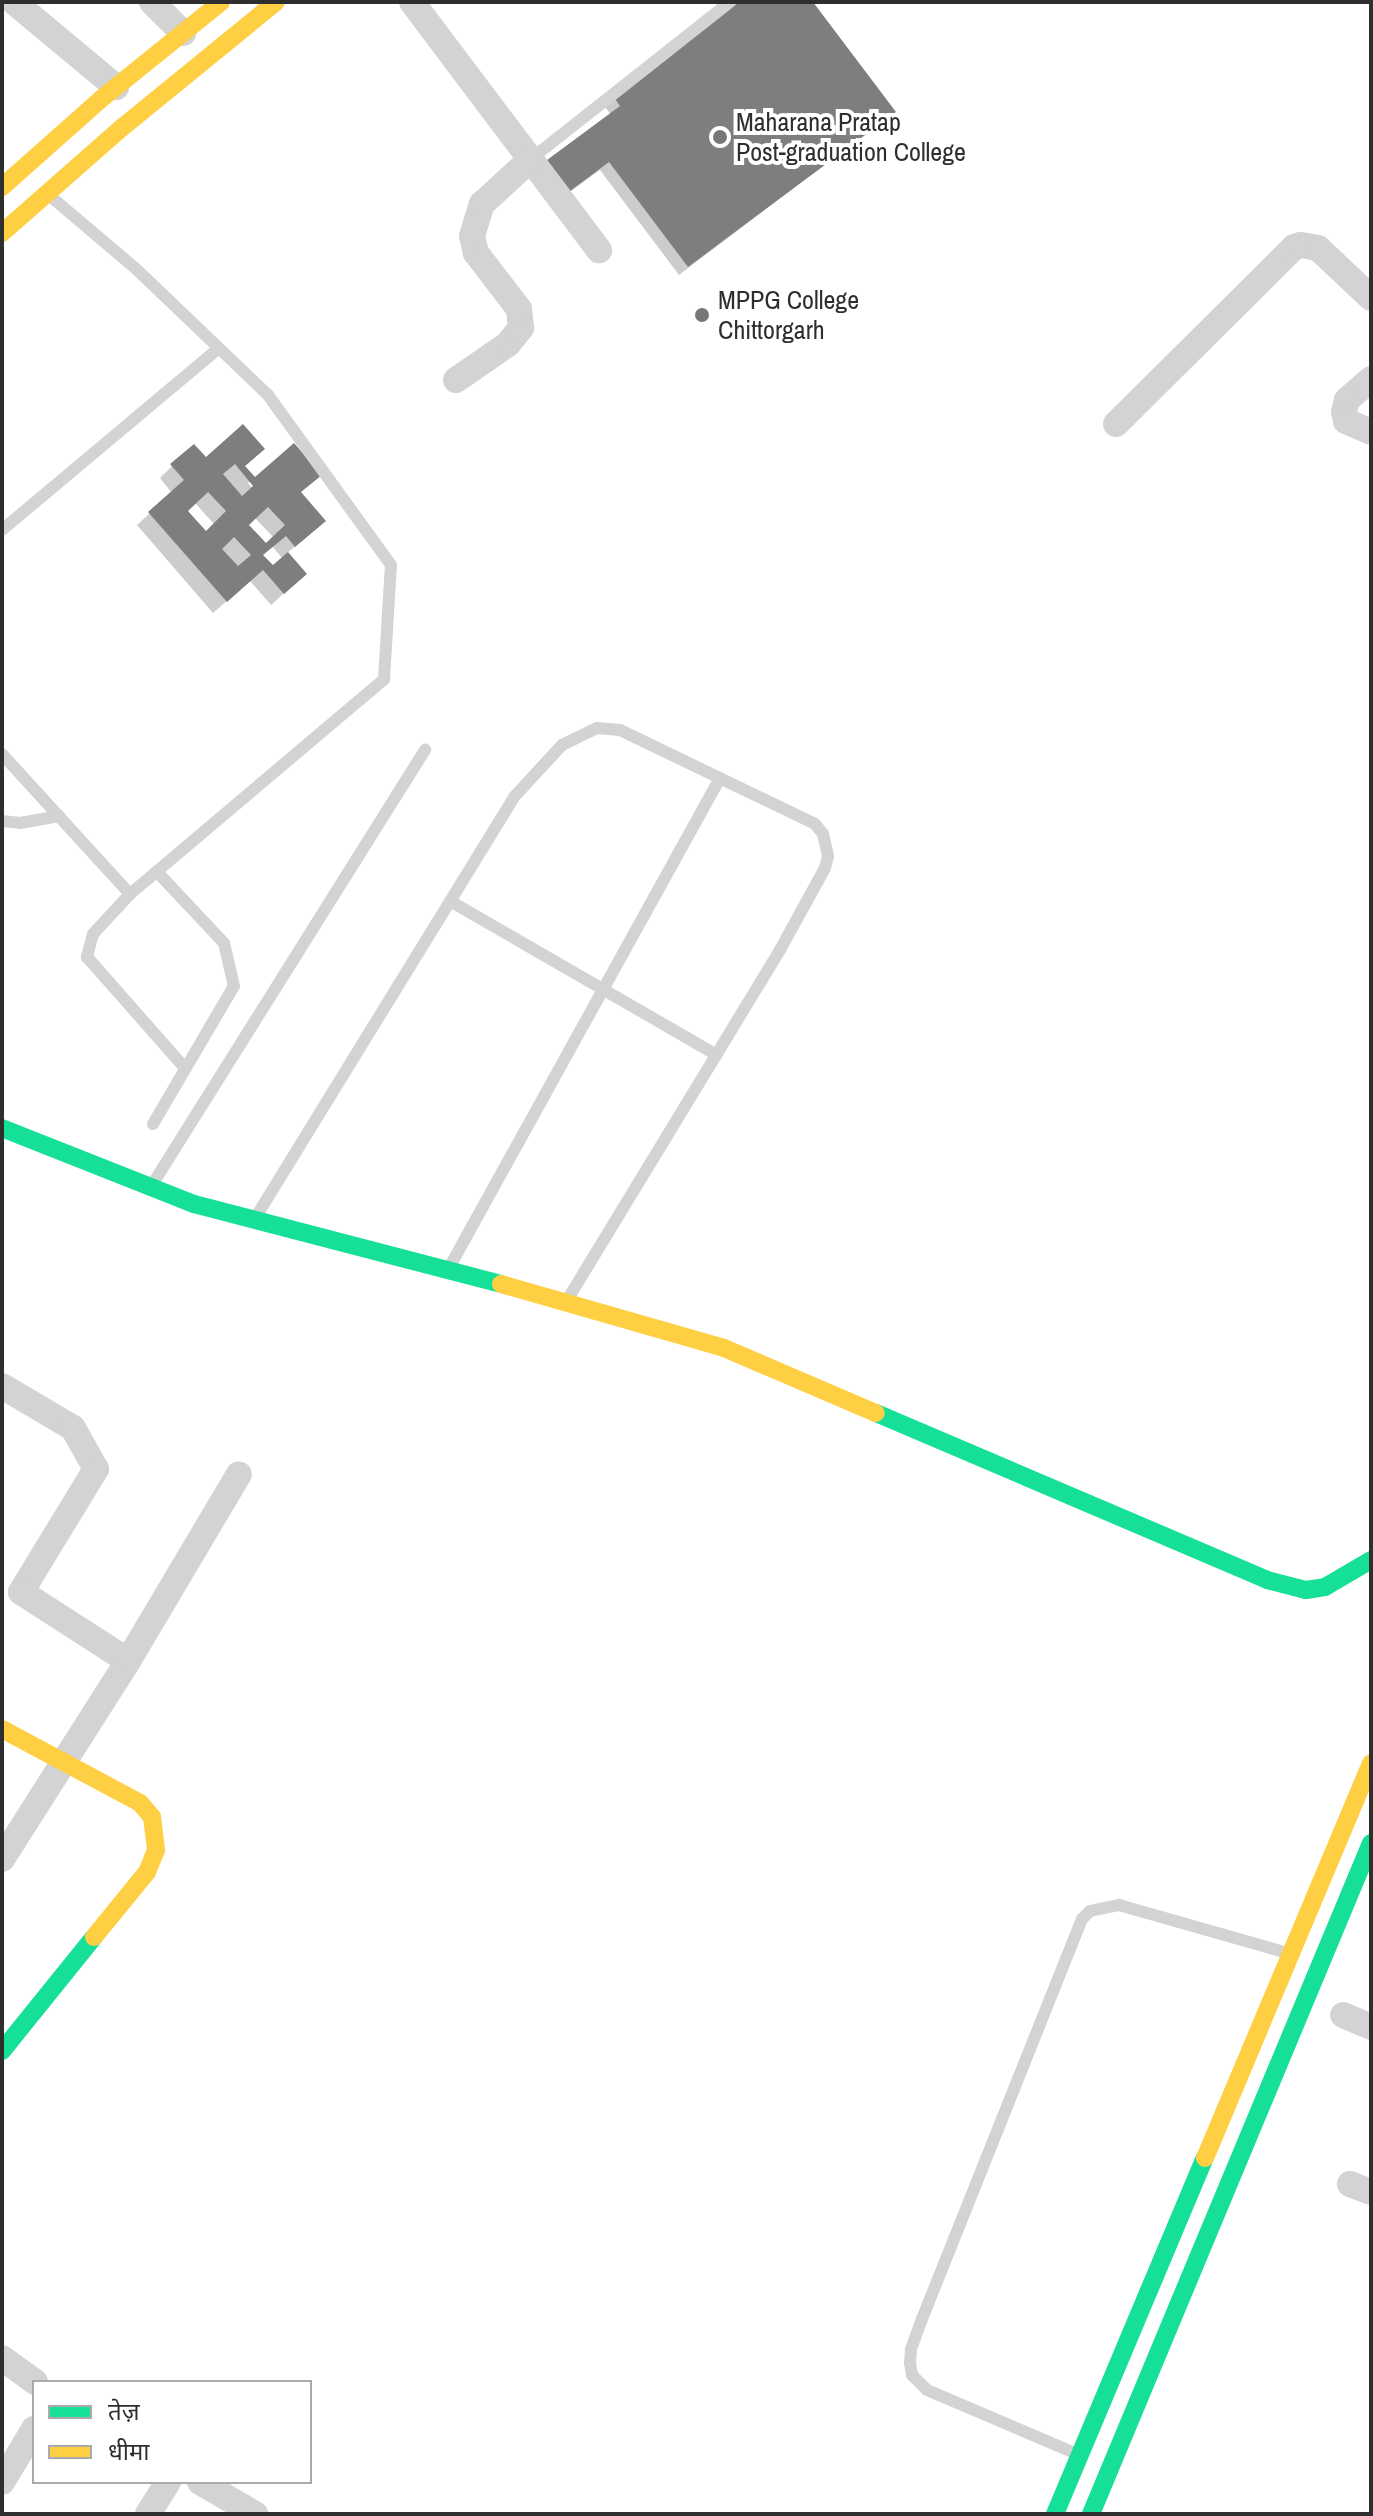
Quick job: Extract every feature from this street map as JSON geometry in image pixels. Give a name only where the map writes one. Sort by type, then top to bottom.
[{"type":"main road","points":[[2,233],[33,182],[116,87],[221,2]]},
{"type":"main road","points":[[2,187],[33,182],[276,2]]},
{"type":"main road","points":[[2,1128],[194,1204],[566,1301],[724,1348],[1267,1580],[1306,1590],[1325,1587],[1371,1560]]},
{"type":"main road","points":[[2,1729],[140,1803],[152,1817],[156,1850],[147,1872],[2,2051]]},
{"type":"main road","points":[[1055,2514],[1371,1763]]},
{"type":"main road","points":[[1091,2514],[1370,1848]]},
{"type":"street","points":[[14,2],[116,87]]},
{"type":"street","points":[[152,2],[183,33]]},
{"type":"street","points":[[412,2],[599,250]]},
{"type":"street","points":[[456,380],[508,344],[521,328],[519,309],[476,253],[472,236],[482,204],[531,159]]},
{"type":"street","points":[[1116,424],[1294,247],[1318,248],[1371,298]]},
{"type":"street","points":[[1371,379],[1347,400],[1344,412],[1346,421],[1371,432]]},
{"type":"street","points":[[2,1386],[73,1428],[96,1469],[11,1588],[128,1661]]},
{"type":"street","points":[[2,1859],[128,1661],[239,1474]]},
{"type":"street","points":[[1343,2015],[1371,2027]]},
{"type":"street","points":[[2,2358],[32,2380]]},
{"type":"street","points":[[2,2482],[32,2432]]},
{"type":"street","points":[[148,2514],[167,2484]]},
{"type":"street","points":[[203,2484],[255,2514]]},
{"type":"lane","points":[[531,159],[730,2]]},
{"type":"lane","points":[[33,182],[135,268],[268,395],[391,565],[384,679],[130,894],[93,934],[87,957],[185,1068]]},
{"type":"lane","points":[[2,530],[219,348]]},
{"type":"lane","points":[[254,1220],[514,797],[562,745],[581,733],[597,728],[620,730],[815,824],[823,834],[828,856],[780,950],[566,1301]]},
{"type":"lane","points":[[151,1187],[425,750]]},
{"type":"lane","points":[[2,754],[130,894]]},
{"type":"lane","points":[[447,1270],[720,778]]},
{"type":"lane","points":[[2,821],[20,823],[59,816]]},
{"type":"lane","points":[[153,1124],[234,986],[224,943],[157,872]]},
{"type":"lane","points":[[450,901],[717,1055]]},
{"type":"lane","points":[[1080,2455],[927,2390],[912,2375],[910,2363],[911,2349],[922,2319],[1082,1919],[1090,1911],[1119,1905],[1291,1954]]},
{"type":"building","name":"Maharana Pratap Post-graduation College","points":[[739,2],[813,2],[896,112],[688,267],[609,162],[566,194],[543,163],[620,106],[613,96]]},
{"type":"building","points":[[243,424],[265,449],[245,466],[255,477],[294,443],[322,475],[301,492],[326,521],[295,547],[286,536],[263,555],[273,565],[288,552],[307,574],[284,594],[263,570],[227,602],[148,512],[184,480],[170,464],[194,444],[206,457]],"holes":[[[235,464],[253,486],[242,496],[223,474]],[[208,492],[226,511],[206,531],[188,511]],[[268,507],[285,525],[266,543],[249,525]],[[234,537],[251,555],[238,566],[222,549]]]},
{"type":"traffic: fast","points":[[2,1128],[194,1204],[501,1284]]},
{"type":"traffic: fast","points":[[876,1413],[1267,1580],[1306,1590],[1325,1587],[1371,1560]]},
{"type":"traffic: fast","points":[[1091,2514],[1371,1843]]},
{"type":"traffic: fast","points":[[2,2051],[94,1937]]},
{"type":"traffic: fast","points":[[1055,2514],[1205,2158]]},
{"type":"traffic: slow","points":[[2,187],[101,99],[221,2]]},
{"type":"traffic: slow","points":[[2,233],[124,126],[276,2]]},
{"type":"traffic: slow","points":[[501,1284],[724,1348],[876,1413]]},
{"type":"traffic: slow","points":[[2,1729],[140,1803],[152,1817],[156,1850],[147,1872],[94,1937]]},
{"type":"traffic: slow","points":[[1205,2158],[1371,1763]]},
{"type":"place","name":"Maharana Pratap Post-graduation College","points":[[720,137]]},
{"type":"place","name":"MPPG College Chittorgarh","points":[[702,315]]}]
